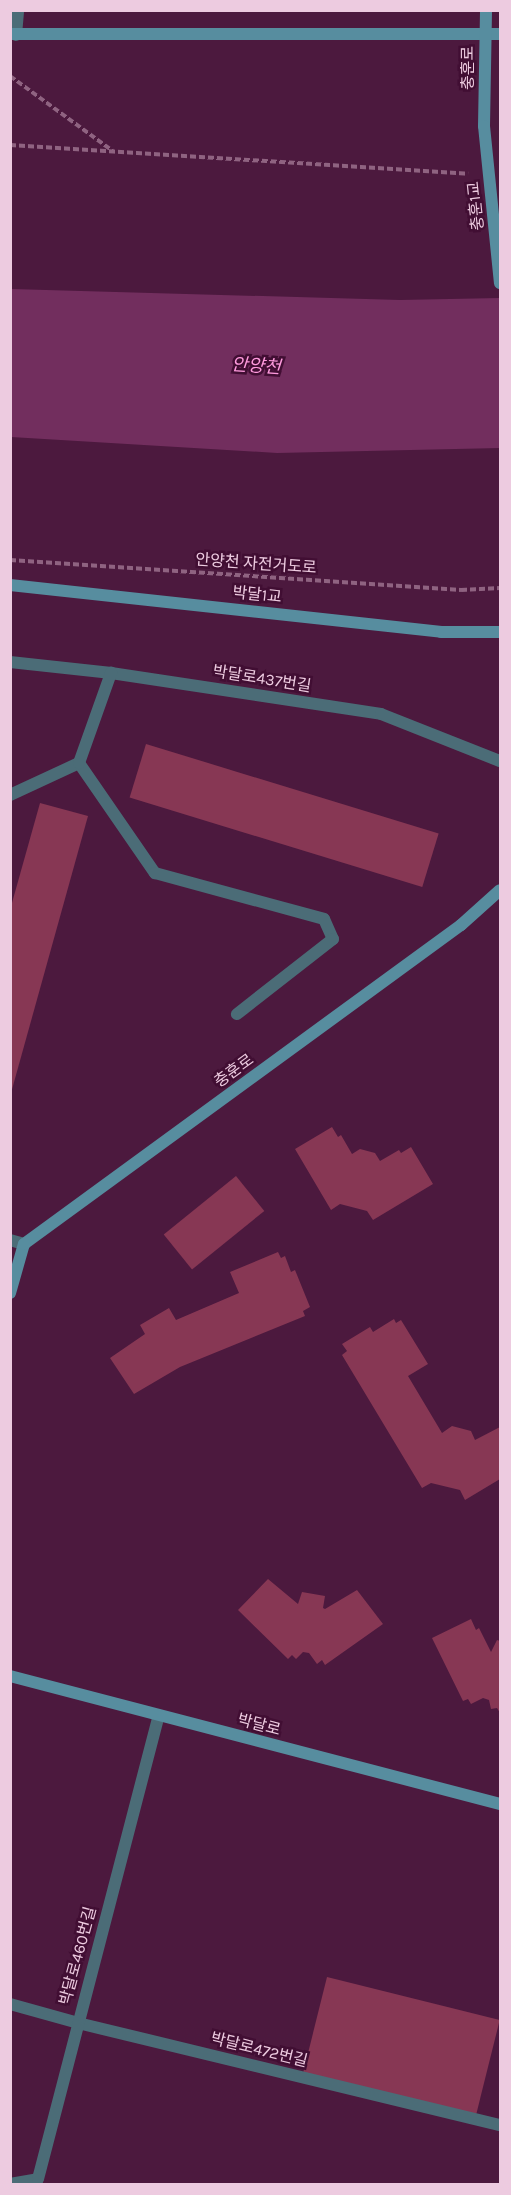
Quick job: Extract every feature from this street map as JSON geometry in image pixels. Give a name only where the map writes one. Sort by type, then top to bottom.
[{"type":"street","points":[[18,10],[13,34],[501,34]]},
{"type":"street","name":"충훈로","points":[[484,126],[486,10]]},
{"type":"street","name":"충훈1교","points":[[484,126],[501,283]]},
{"type":"street","name":"박달1교","points":[[10,585],[441,632],[501,632]]},
{"type":"street","name":"박달로437번길","points":[[10,662],[111,673],[381,714],[501,760]]},
{"type":"street","points":[[10,795],[79,763],[111,673]]},
{"type":"street","points":[[79,763],[155,873],[324,919],[333,939],[237,1014]]},
{"type":"street","name":"충훈로","points":[[24,1244],[461,925],[501,890]]},
{"type":"street","points":[[10,1240],[24,1244],[10,1293]]},
{"type":"street","name":"박달로","points":[[10,1676],[501,1804]]},
{"type":"street","name":"박달로460번길","points":[[10,2184],[38,2179],[159,1716]]},
{"type":"street","name":"박달로472번길","points":[[10,2004],[78,2023],[501,2126]]},
{"type":"path","points":[[10,76],[113,151]]},
{"type":"path","points":[[10,145],[477,174]]},
{"type":"path","name":"안양천 자전거도로","points":[[10,560],[461,590],[501,588]]},
{"type":"water","name":"안양천","points":[[11,289],[400,300],[500,298],[500,448],[277,453],[11,437]]},
{"type":"building","points":[[146,744],[439,833],[422,887],[130,798]]},
{"type":"building","points":[[40,803],[88,816],[11,1093],[10,910]]},
{"type":"building","points":[[332,1127],[338,1137],[341,1135],[352,1154],[360,1149],[375,1153],[380,1161],[399,1150],[401,1153],[411,1147],[433,1184],[373,1220],[367,1211],[340,1204],[331,1210],[295,1149]]},
{"type":"building","points":[[236,1176],[264,1211],[192,1269],[164,1235]]},
{"type":"building","points":[[278,1252],[281,1258],[285,1256],[291,1272],[295,1270],[310,1307],[303,1311],[305,1316],[180,1367],[134,1394],[110,1358],[145,1334],[140,1325],[169,1308],[176,1320],[239,1293],[230,1272]]},
{"type":"building","points":[[394,1319],[396,1323],[401,1320],[428,1364],[408,1376],[442,1433],[452,1426],[471,1431],[475,1440],[500,1427],[500,1479],[465,1500],[460,1490],[431,1483],[422,1488],[342,1355],[347,1351],[342,1344],[370,1327],[373,1332]]},
{"type":"building","points":[[268,1579],[298,1604],[302,1592],[325,1596],[323,1608],[325,1609],[357,1590],[383,1624],[325,1665],[322,1660],[317,1664],[309,1653],[303,1652],[296,1659],[292,1655],[288,1659],[238,1610]]},
{"type":"building","points":[[471,1619],[476,1630],[479,1628],[491,1652],[497,1640],[500,1641],[500,1713],[497,1708],[491,1709],[489,1700],[483,1698],[471,1704],[468,1699],[463,1701],[432,1638]]},
{"type":"building","points":[[327,1977],[500,2020],[474,2122],[302,2079]]}]
